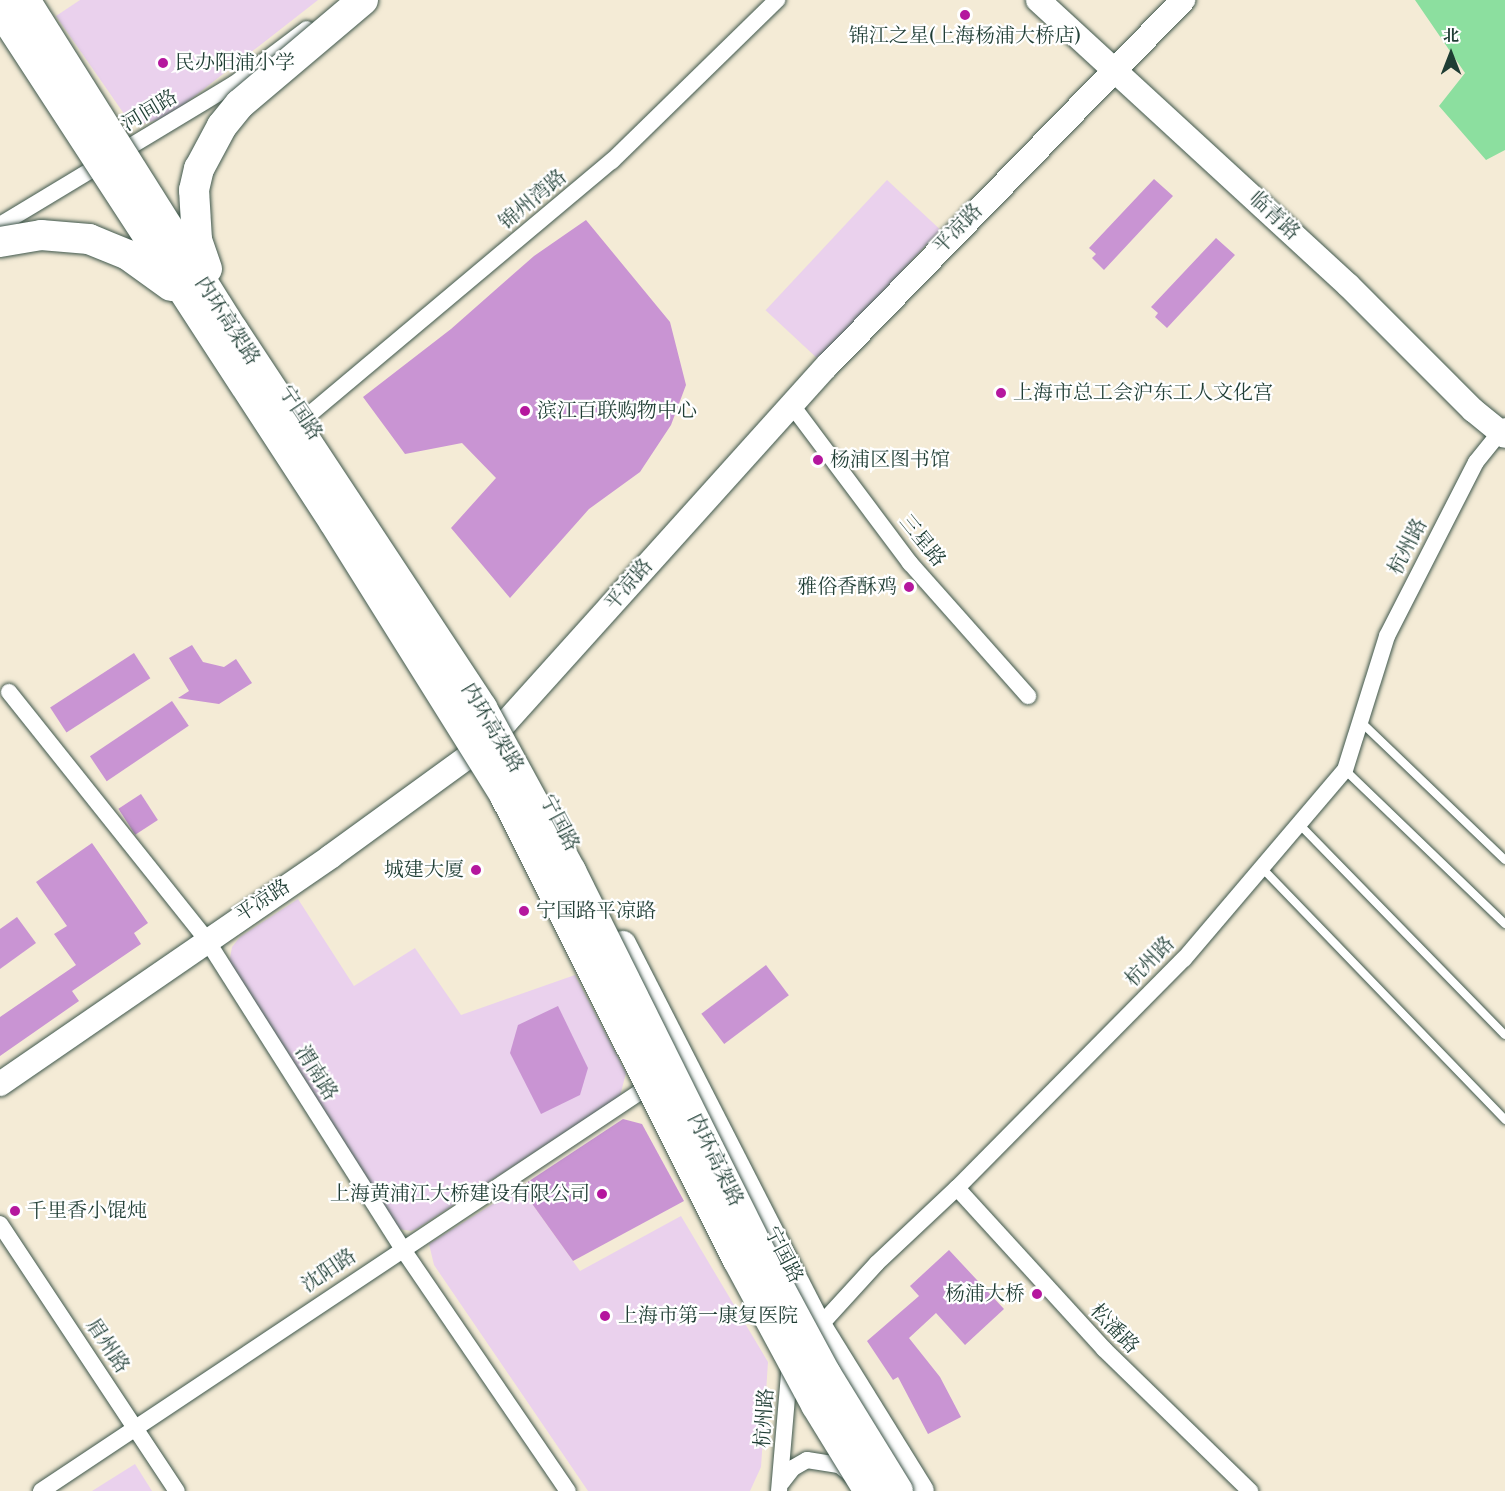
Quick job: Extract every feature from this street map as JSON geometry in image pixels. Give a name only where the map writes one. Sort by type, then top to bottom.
[{"type":"highway","name":"内环高架路","points":[[25,0],[233,330],[492,727],[571,871],[763,1257],[826,1374],[898,1491]]},
{"type":"highway","points":[[233,330],[197,240],[194,190],[199,169],[222,126],[240,104],[363,0]]},
{"type":"highway","name":"内环高架路","points":[[0,9],[197,318],[333,522],[505,796],[738,1260],[861,1486]]},
{"type":"highway","points":[[0,242],[56,235],[109,246],[156,273],[197,318]]},
{"type":"main road","name":"宁国路","points":[[36,0],[304,419],[506,722],[684,1059],[818,1325],[921,1491]]},
{"type":"main road","name":"临青路","points":[[1038,0],[1348,285],[1444,383],[1503,432]]},
{"type":"main road","name":"平凉路","points":[[0,1084],[206,939],[330,857],[469,756],[506,722],[791,404],[1183,0]]},
{"type":"main road","name":"宁国路","points":[[0,24],[89,171],[282,455],[469,756],[789,1375],[861,1486]]},
{"type":"street","name":"河间路","points":[[0,225],[234,84],[343,0]]},
{"type":"street","name":"锦州湾路","points":[[304,419],[612,161],[777,0]]},
{"type":"street","name":"三星路","points":[[791,404],[910,563],[1028,696]]},
{"type":"street","name":"杭州路","points":[[781,1486],[789,1375],[818,1325],[1184,959],[1345,770],[1387,636],[1476,462],[1503,432]]},
{"type":"street","name":"渭南路","points":[[9,692],[206,939],[402,1248],[568,1491]]},
{"type":"street","name":"沈阳路","points":[[41,1491],[402,1248],[643,1090]]},
{"type":"street","name":"松潘路","points":[[957,1188],[1104,1349],[1250,1491]]},
{"type":"street","name":"眉州路","points":[[0,1224],[177,1491]]},
{"type":"street","name":"杭州路","points":[[781,1486],[793,1468],[815,1459],[839,1465],[861,1486]]},
{"type":"lane","points":[[1361,722],[1505,860]]},
{"type":"lane","points":[[1345,770],[1505,924]]},
{"type":"lane","points":[[1300,825],[1505,1035]]},
{"type":"lane","points":[[1263,869],[1505,1120]]},
{"type":"shaded area","name":"民办阳浦小学","points":[[80,0],[318,0],[168,117],[139,125],[129,121],[56,16]]},
{"type":"shaded area","points":[[887,180],[940,230],[819,360],[766,310]]},
{"type":"shaded area","points":[[298,899],[354,986],[415,948],[461,1015],[575,975],[626,1073],[620,1096],[418,1228],[411,1231],[399,1229],[229,964],[232,947],[240,937]]},
{"type":"shaded area","name":"上海市第一康复医院","points":[[520,1187],[580,1271],[681,1216],[768,1362],[761,1467],[750,1491],[588,1491],[434,1265],[429,1244]]},
{"type":"shaded area","points":[[135,1464],[152,1491],[92,1491]]},
{"type":"green space","points":[[1415,0],[1505,0],[1505,150],[1486,160],[1439,106],[1465,73]]},
{"type":"building","points":[[1154,179],[1173,196],[1104,270],[1092,258],[1096,254],[1089,248]]},
{"type":"building","name":"滨江百联购物中心","points":[[586,220],[670,322],[686,385],[671,425],[640,472],[589,509],[510,598],[451,528],[496,478],[462,443],[405,454],[363,397],[451,329],[534,256]]},
{"type":"building","points":[[1216,238],[1235,255],[1167,328],[1155,317],[1158,313],[1151,307]]},
{"type":"building","points":[[192,645],[203,662],[224,667],[236,659],[252,683],[219,704],[178,698],[189,691],[169,658]]},
{"type":"building","points":[[134,653],[150,678],[66,733],[50,707]]},
{"type":"building","points":[[172,701],[189,726],[107,781],[90,756]]},
{"type":"building","points":[[141,794],[158,820],[135,835],[118,809]]},
{"type":"building","points":[[92,843],[148,923],[134,933],[141,944],[72,991],[79,1001],[0,1056],[0,1017],[76,965],[54,934],[67,926],[36,882]]},
{"type":"building","points":[[17,917],[36,943],[0,969],[0,929]]},
{"type":"building","points":[[766,965],[789,995],[724,1044],[701,1014]]},
{"type":"building","points":[[558,1006],[588,1068],[580,1095],[541,1114],[510,1053],[518,1025]]},
{"type":"building","name":"上海黄浦江大桥建设有限公司","points":[[623,1119],[642,1124],[684,1201],[573,1261],[520,1187]]},
{"type":"building","points":[[949,1250],[1004,1309],[965,1345],[936,1313],[909,1338],[940,1377],[961,1417],[928,1434],[898,1377],[893,1380],[867,1341],[919,1296],[910,1286]]},
{"type":"place","name":"锦江之星(上海杨浦大桥店)","points":[[965,15]]},
{"type":"place","name":"民办阳浦小学","points":[[163,63]]},
{"type":"place","name":"上海市总工会沪东工人文化宫","points":[[1001,393]]},
{"type":"place","name":"滨江百联购物中心","points":[[525,411]]},
{"type":"place","name":"杨浦区图书馆","points":[[818,460]]},
{"type":"place","name":"雅俗香酥鸡","points":[[909,587]]},
{"type":"place","name":"城建大厦","points":[[476,870]]},
{"type":"place","name":"宁国路平凉路","points":[[524,911]]},
{"type":"place","name":"上海黄浦江大桥建设有限公司","points":[[602,1194]]},
{"type":"place","name":"千里香小馄炖","points":[[15,1211]]},
{"type":"place","name":"杨浦大桥","points":[[1037,1294]]},
{"type":"place","name":"上海市第一康复医院","points":[[605,1316]]}]
